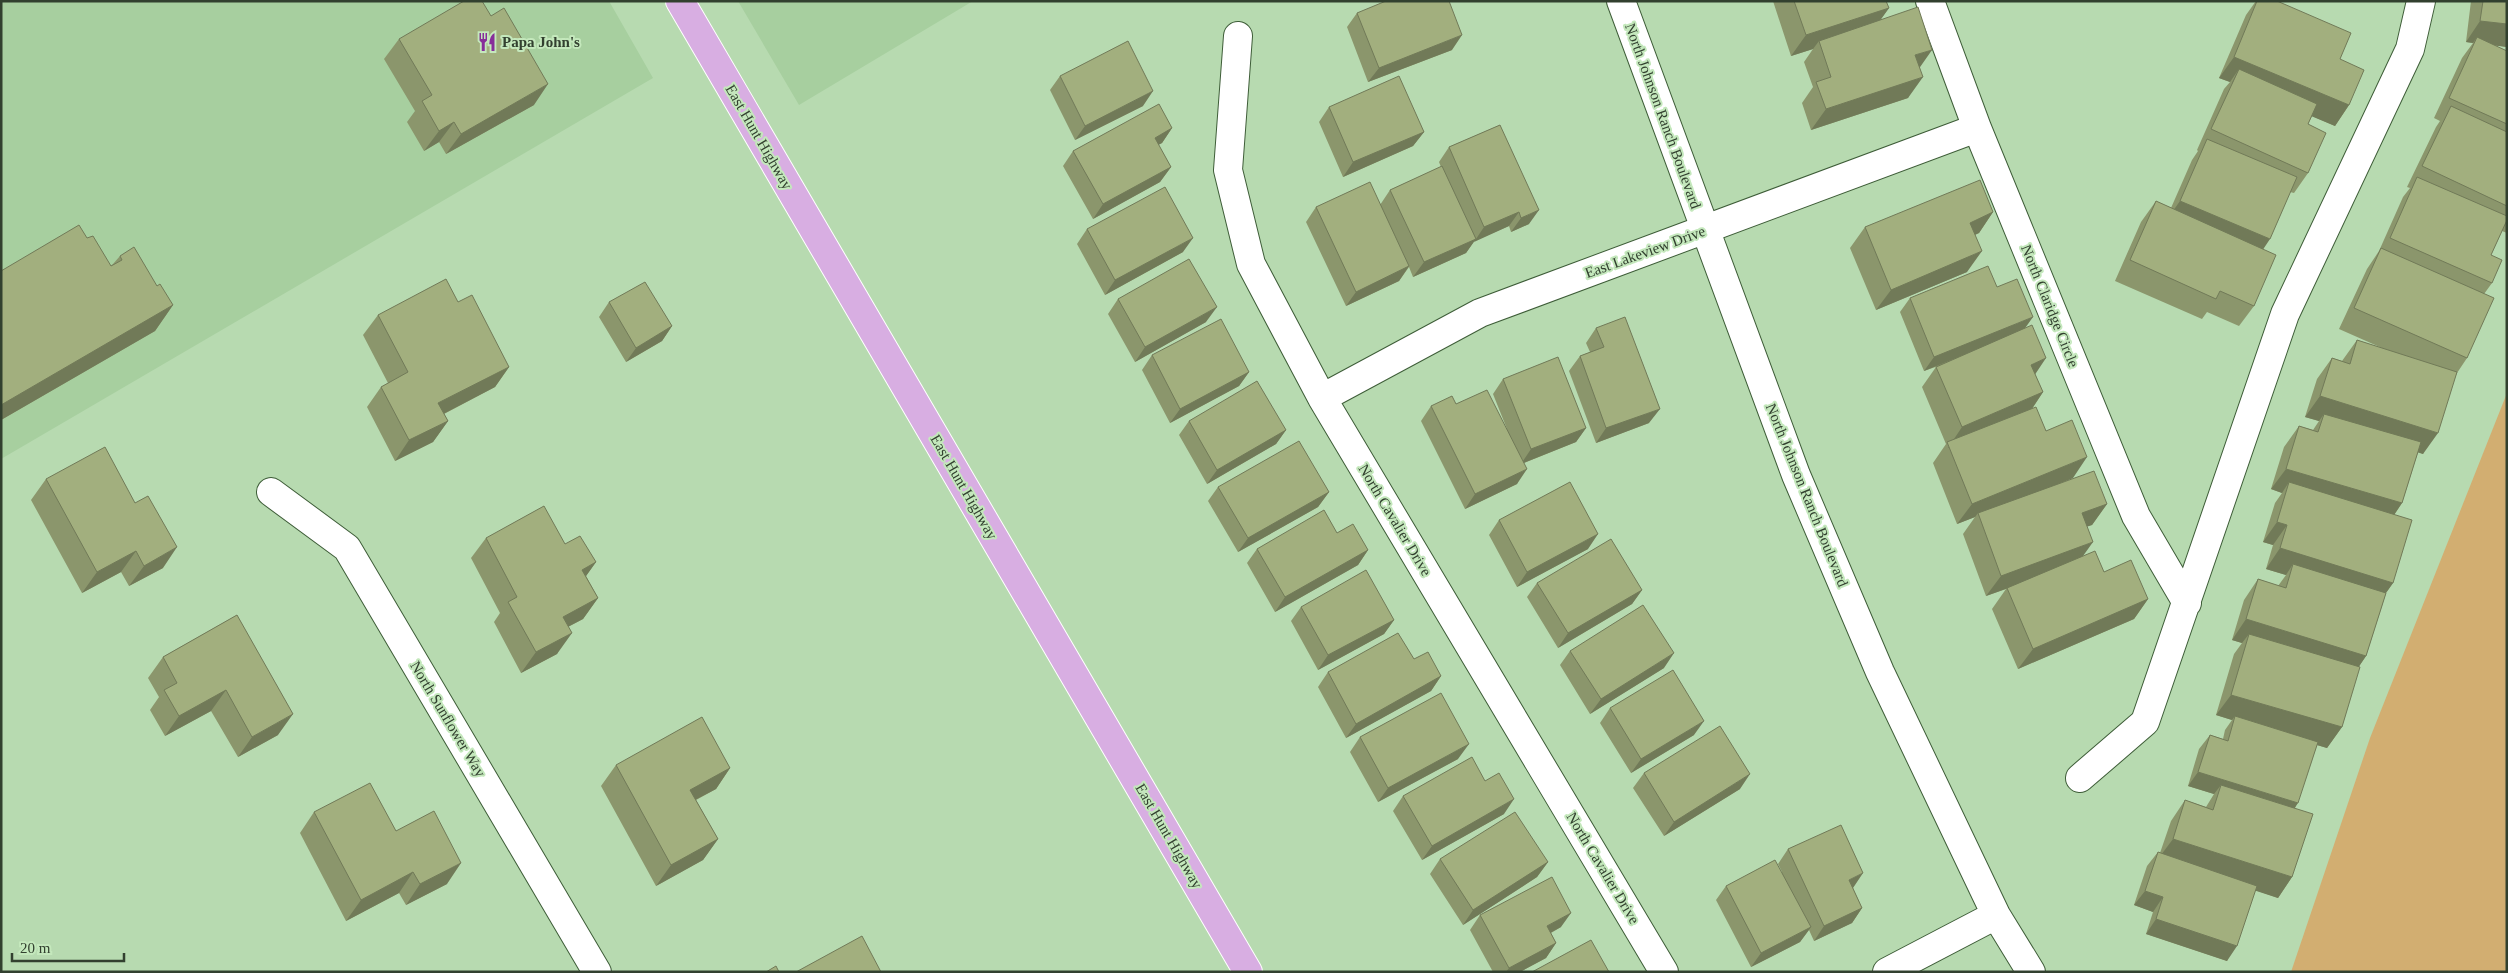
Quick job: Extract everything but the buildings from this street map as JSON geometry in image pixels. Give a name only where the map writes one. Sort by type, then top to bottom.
[{"type":"main road","name":"East Hunt Highway","points":[[680,1],[1248,972]]},
{"type":"street","name":"North Johnson Ranch Boulevard","points":[[1621,1],[1796,475],[1876,664],[1996,914],[2031,972]]},
{"type":"street","name":"North Claridge Circle","points":[[1930,1],[1977,128],[2136,516],[2187,603]]},
{"type":"street","points":[[2080,778],[2145,722],[2285,314],[2410,49],[2420,1]]},
{"type":"street","name":"North Cavalier Drive","points":[[1238,36],[1228,170],[1251,264],[1322,398],[1664,972]]},
{"type":"street","name":"East Lakeview Drive","points":[[1322,398],[1480,313],[1977,128]]},
{"type":"street","name":"North Sunflower Way","points":[[270,492],[346,548],[597,972]]},
{"type":"street","points":[[1887,972],[1996,914]]},
{"type":"shaded area","points":[[1,1],[609,1],[653,78],[1,459]]},
{"type":"shaded area","points":[[738,1],[973,1],[799,105]]},
{"type":"shaded area","points":[[2507,393],[2507,972],[2291,972],[2370,738]]},
{"type":"place","name":"Papa John's","points":[[487,42]]}]
